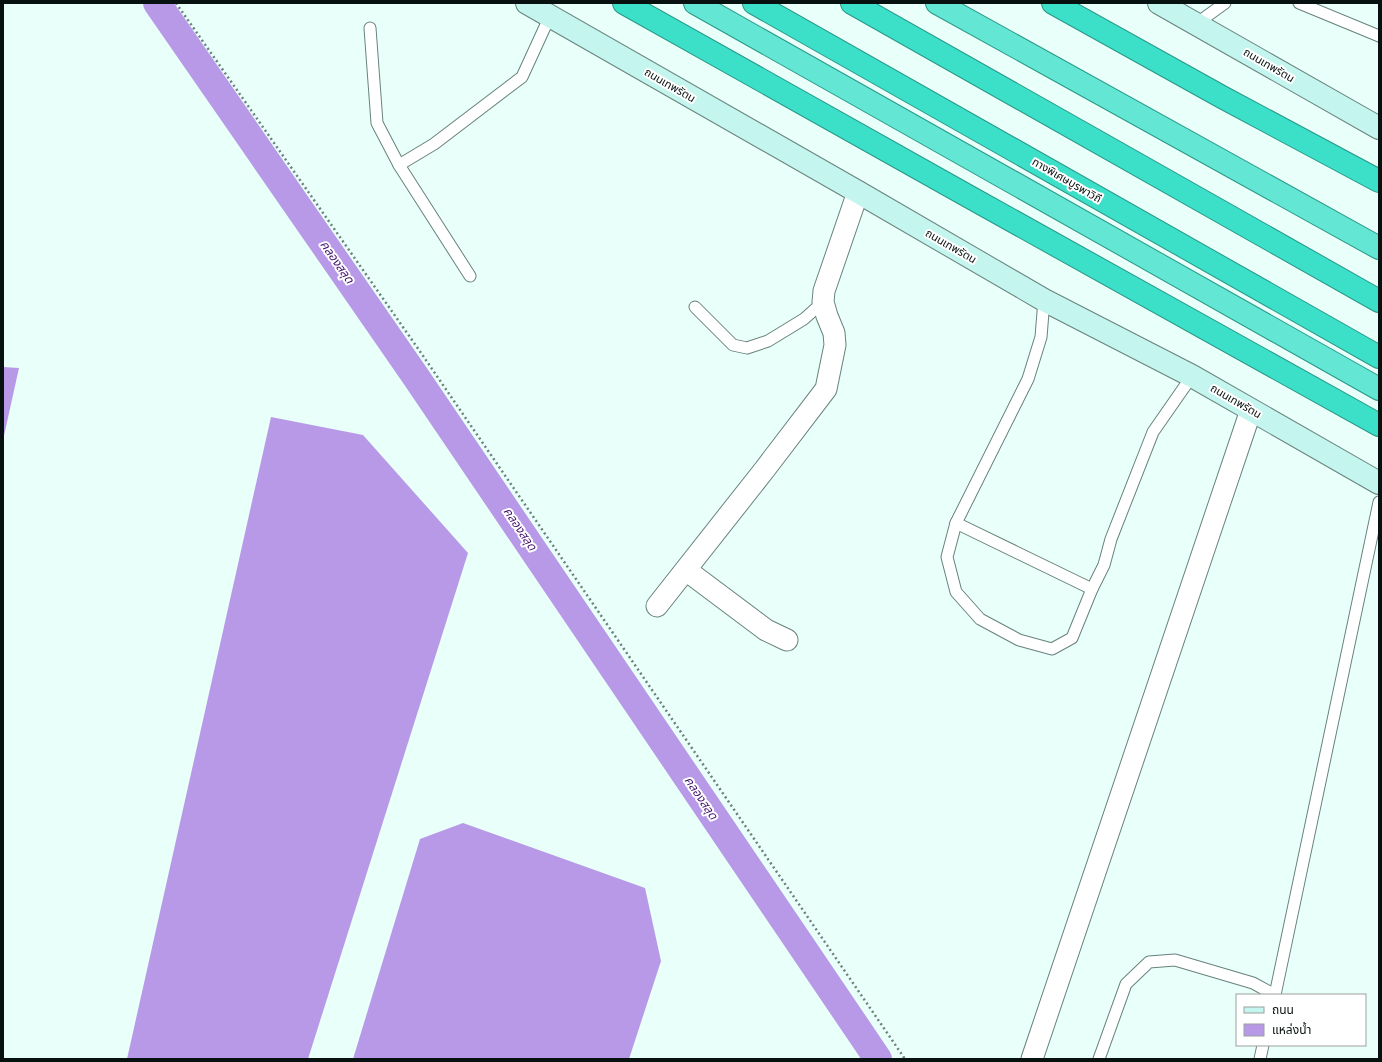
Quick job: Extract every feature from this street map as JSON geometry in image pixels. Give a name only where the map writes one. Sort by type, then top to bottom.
[{"type":"highway","points":[[624,3],[1379,425]]},
{"type":"highway","points":[[696,3],[1379,389]]},
{"type":"highway","name":"ทางพิเศษบูรพาวิถี","points":[[754,3],[1379,357]]},
{"type":"highway","points":[[852,3],[1379,301]]},
{"type":"highway","points":[[937,3],[1379,248]]},
{"type":"highway","points":[[1053,3],[1215,93],[1379,181]]},
{"type":"main road","name":"ถนนเทพรัตน","points":[[527,3],[1044,300],[1192,376],[1379,484]]},
{"type":"main road","name":"ถนนเทพรัตน","points":[[1159,3],[1379,128]]},
{"type":"street","points":[[657,606],[826,389],[835,345],[834,333],[826,316],[823,302],[824,291],[858,192]]},
{"type":"street","points":[[1032,1059],[1251,410]]},
{"type":"street","points":[[686,570],[766,630],[787,640]]},
{"type":"lane","points":[[1196,24],[1225,3]]},
{"type":"lane","points":[[1299,3],[1379,36]]},
{"type":"lane","points":[[399,165],[434,144],[522,76],[550,16]]},
{"type":"lane","points":[[370,28],[377,123],[399,165],[470,276]]},
{"type":"lane","points":[[1044,300],[1041,337],[1028,379],[956,523],[947,557],[956,592],[980,619],[1019,640],[1052,649],[1072,638],[1092,589],[1104,565],[1111,538],[1153,432],[1192,376]]},
{"type":"lane","points":[[695,307],[733,345],[747,348],[768,341],[804,319],[823,302]]},
{"type":"lane","points":[[1275,994],[1379,502]]},
{"type":"lane","points":[[956,523],[1092,589]]},
{"type":"lane","points":[[1099,1059],[1126,984],[1149,962],[1175,960],[1253,984],[1273,994]]},
{"type":"lane","points":[[1260,1059],[1263,1046]]},
{"type":"path","points":[[176,3],[428,363],[905,1059]]},
{"type":"water","points":[[3,367],[19,368],[3,440]]},
{"type":"water","points":[[271,417],[363,435],[468,553],[308,1059],[127,1059]]},
{"type":"water","points":[[463,823],[645,888],[661,961],[629,1059],[353,1059],[420,839]]},
{"type":"waterway","name":"คลองสลุด","points":[[157,3],[416,377],[878,1059]]}]
